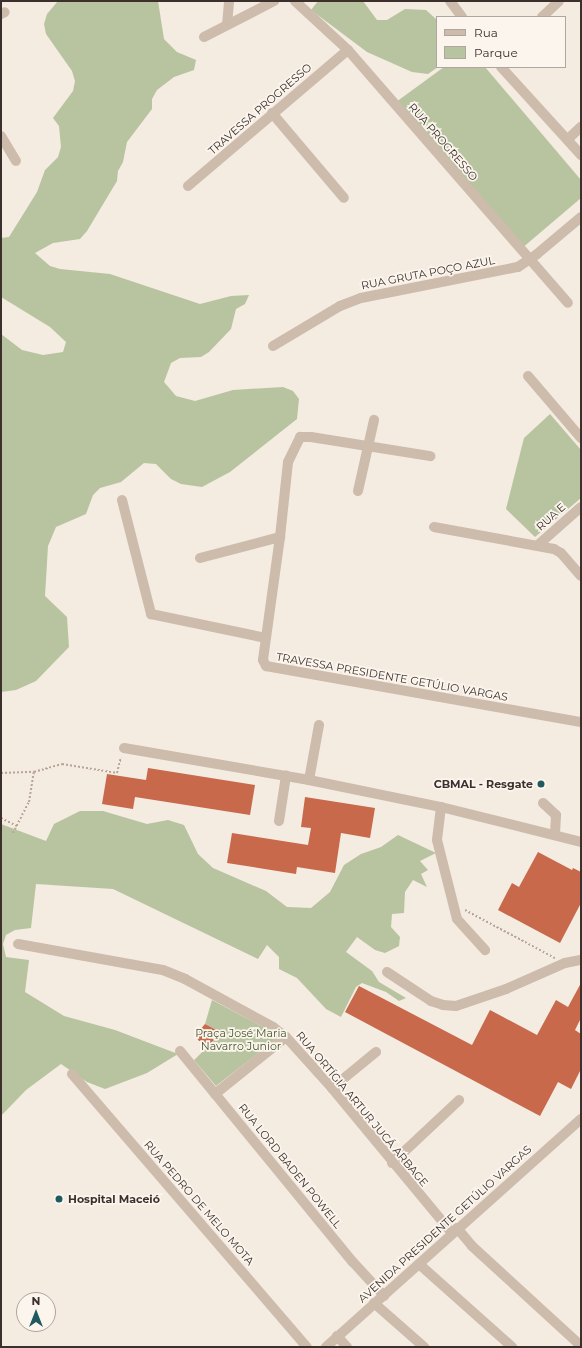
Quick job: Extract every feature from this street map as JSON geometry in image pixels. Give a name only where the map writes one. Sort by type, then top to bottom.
[{"type":"street","points":[[227,25],[229,1]]},
{"type":"street","points":[[251,12],[252,1]]},
{"type":"street","points":[[204,37],[274,1]]},
{"type":"street","name":"RUA PROGRESSO","points":[[295,1],[348,50],[529,260],[568,303]]},
{"type":"street","points":[[450,1],[461,16]]},
{"type":"street","points":[[543,16],[559,1]]},
{"type":"street","name":"TRAVESSA PROGRESSO","points":[[188,186],[272,113],[348,50]]},
{"type":"street","points":[[503,68],[581,154]]},
{"type":"street","points":[[272,113],[344,198]]},
{"type":"street","points":[[568,139],[581,127]]},
{"type":"street","points":[[1,136],[16,161]]},
{"type":"street","name":"RUA GRUTA POÇO AZUL","points":[[273,346],[340,306],[361,298],[502,271],[529,260],[581,216]]},
{"type":"street","points":[[528,376],[581,438]]},
{"type":"street","points":[[358,491],[374,420]]},
{"type":"street","name":"TRAVESSA PRESIDENTE GETÚLIO VARGAS","points":[[368,446],[300,437],[288,462],[280,537],[263,660],[270,667],[581,722]]},
{"type":"street","points":[[368,446],[430,456]]},
{"type":"street","points":[[122,500],[152,614],[266,638]]},
{"type":"street","name":"RUA E","points":[[538,545],[581,507]]},
{"type":"street","points":[[434,527],[538,545],[557,551],[581,576]]},
{"type":"street","points":[[200,558],[280,537]]},
{"type":"street","points":[[309,780],[318,724]]},
{"type":"street","points":[[124,748],[309,780],[441,807],[581,842]]},
{"type":"street","points":[[279,821],[286,776]]},
{"type":"street","points":[[543,803],[556,815],[555,835]]},
{"type":"street","points":[[441,807],[437,840],[457,919],[485,950]]},
{"type":"street","name":"RUA ORTÍGIA ARTUR JUCÁ ARBAGE","points":[[18,944],[164,970],[185,979],[273,1027],[286,1037],[332,1088],[392,1163],[454,1231],[581,1346]]},
{"type":"street","points":[[387,972],[432,1000],[443,1005],[456,1006],[506,989],[564,963],[581,960]]},
{"type":"street","points":[[215,1094],[286,1037]]},
{"type":"street","name":"RUA LORD BADEN POWELL","points":[[180,1051],[384,1296]]},
{"type":"street","points":[[332,1088],[376,1052]]},
{"type":"street","name":"RUA PEDRO DE MELO MOTA","points":[[72,1074],[307,1347]]},
{"type":"street","points":[[392,1163],[459,1100]]},
{"type":"street","name":"AVENIDA PRESIDENTE GETÚLIO VARGAS","points":[[329,1346],[337,1336],[384,1296],[454,1231],[581,1119]]},
{"type":"street","points":[[419,1264],[512,1347]]},
{"type":"street","points":[[374,1303],[424,1347]]},
{"type":"street","points":[[337,1336],[347,1347]]},
{"type":"path","points":[[1,773],[34,772],[62,764],[116,773],[124,748]]},
{"type":"path","points":[[13,833],[29,802],[34,772]]},
{"type":"path","points":[[1,818],[17,826]]},
{"type":"path","points":[[453,905],[564,963]]},
{"type":"green space","points":[[58,1],[158,1],[164,39],[177,52],[196,60],[194,70],[174,77],[157,90],[152,99],[152,109],[127,142],[123,162],[118,171],[117,181],[87,231],[80,239],[53,243],[35,253],[50,266],[60,269],[110,274],[200,304],[231,296],[249,295],[245,304],[236,309],[231,329],[209,352],[201,357],[180,358],[171,363],[164,382],[176,396],[195,401],[233,390],[283,387],[293,391],[299,399],[297,419],[230,472],[202,487],[181,484],[171,479],[156,464],[144,463],[121,482],[100,488],[93,495],[86,514],[56,527],[48,546],[45,596],[67,617],[69,647],[36,681],[16,690],[1,692],[1,334],[22,350],[43,355],[63,352],[66,342],[50,327],[1,297],[1,238],[9,237],[37,192],[45,170],[58,157],[61,147],[59,126],[53,118],[73,91],[75,81],[72,71],[46,34],[44,24],[47,14]]},
{"type":"green space","points":[[318,1],[363,1],[377,20],[387,20],[405,9],[426,10],[436,19],[437,68],[428,74],[412,72],[367,52],[311,10]]},
{"type":"green space","points":[[443,68],[486,68],[581,180],[581,198],[521,249],[392,105]]},
{"type":"green space","points":[[550,414],[581,450],[581,498],[535,537],[506,509],[524,438]]},
{"type":"green space","points":[[80,811],[103,811],[147,824],[168,820],[184,825],[198,854],[213,868],[266,891],[287,907],[311,908],[330,892],[344,865],[361,854],[381,847],[398,835],[436,853],[420,861],[428,870],[421,874],[427,887],[413,880],[405,892],[404,913],[392,914],[391,927],[400,937],[399,946],[385,953],[375,950],[357,937],[346,952],[372,971],[379,982],[406,998],[399,1001],[386,992],[362,983],[356,987],[341,1017],[326,1009],[297,978],[279,969],[279,957],[267,945],[258,959],[113,889],[36,884],[31,928],[15,930],[6,935],[3,944],[6,957],[29,960],[25,992],[64,1016],[115,1030],[178,1054],[147,1073],[105,1089],[87,1082],[61,1064],[26,1090],[1,1116],[1,824],[46,841],[54,824]]},
{"type":"green space","name":"Praça José Maria Navarro Junior","points":[[212,1000],[280,1036],[216,1086],[194,1060],[222,1033],[205,1024]]},
{"type":"building","points":[[148,768],[255,785],[250,815],[135,797],[133,809],[102,804],[107,774],[146,780]]},
{"type":"building","points":[[305,797],[375,808],[370,838],[341,833],[335,873],[297,867],[296,874],[227,863],[232,833],[308,845],[311,828],[301,827]]},
{"type":"building","points":[[538,852],[572,870],[573,868],[581,872],[581,903],[560,943],[498,910],[512,883],[519,887]]},
{"type":"building","points":[[581,983],[581,1018],[575,1030],[581,1034],[581,1069],[571,1089],[558,1082],[540,1116],[345,1012],[359,986],[472,1045],[490,1010],[537,1035],[556,1000],[568,1007]]},
{"type":"building","points":[[205,1024],[222,1033],[205,1048],[195,1036]]},
{"type":"place","name":"CBMAL - Resgate","points":[[541,784]]},
{"type":"place","name":"Hospital Maceió","points":[[59,1199]]}]
